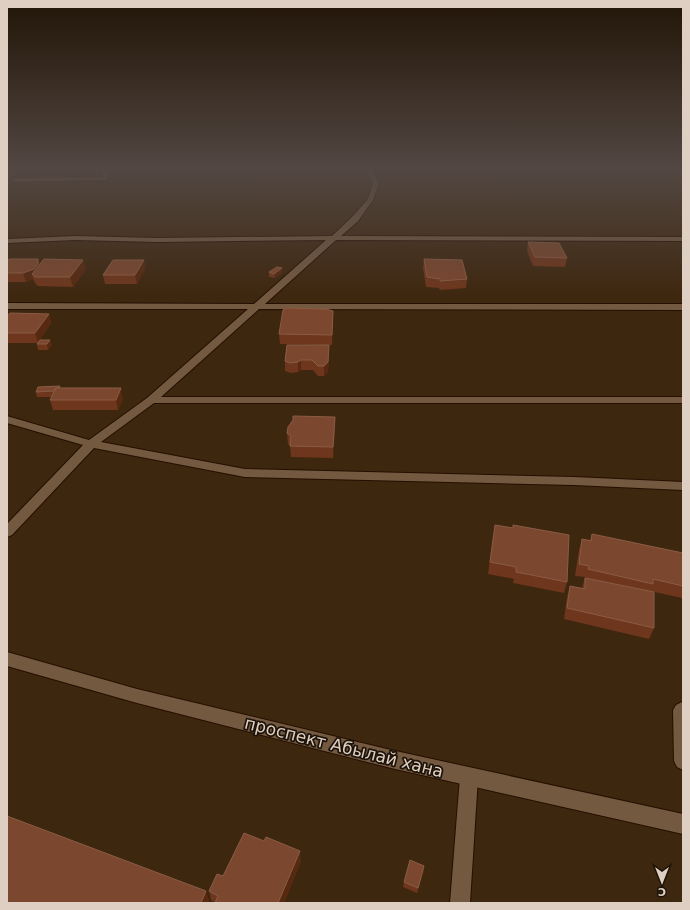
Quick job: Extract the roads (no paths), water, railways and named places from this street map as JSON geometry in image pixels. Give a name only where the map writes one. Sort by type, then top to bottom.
[{"type":"street","points":[[7,532],[92,444],[151,400],[355,219],[361,211]]},
{"type":"street","points":[[7,241],[75,238],[157,240],[332,238],[683,239]]},
{"type":"street","points":[[7,306],[258,305],[683,307]]},
{"type":"street","points":[[151,400],[683,400]]},
{"type":"street","points":[[7,419],[92,444],[245,473],[683,486]]},
{"type":"street","name":"проспект Абылай хана","points":[[7,659],[137,696],[391,759],[683,824]]},
{"type":"street","points":[[682,710],[683,761]]},
{"type":"street","points":[[460,903],[469,777]]}]
